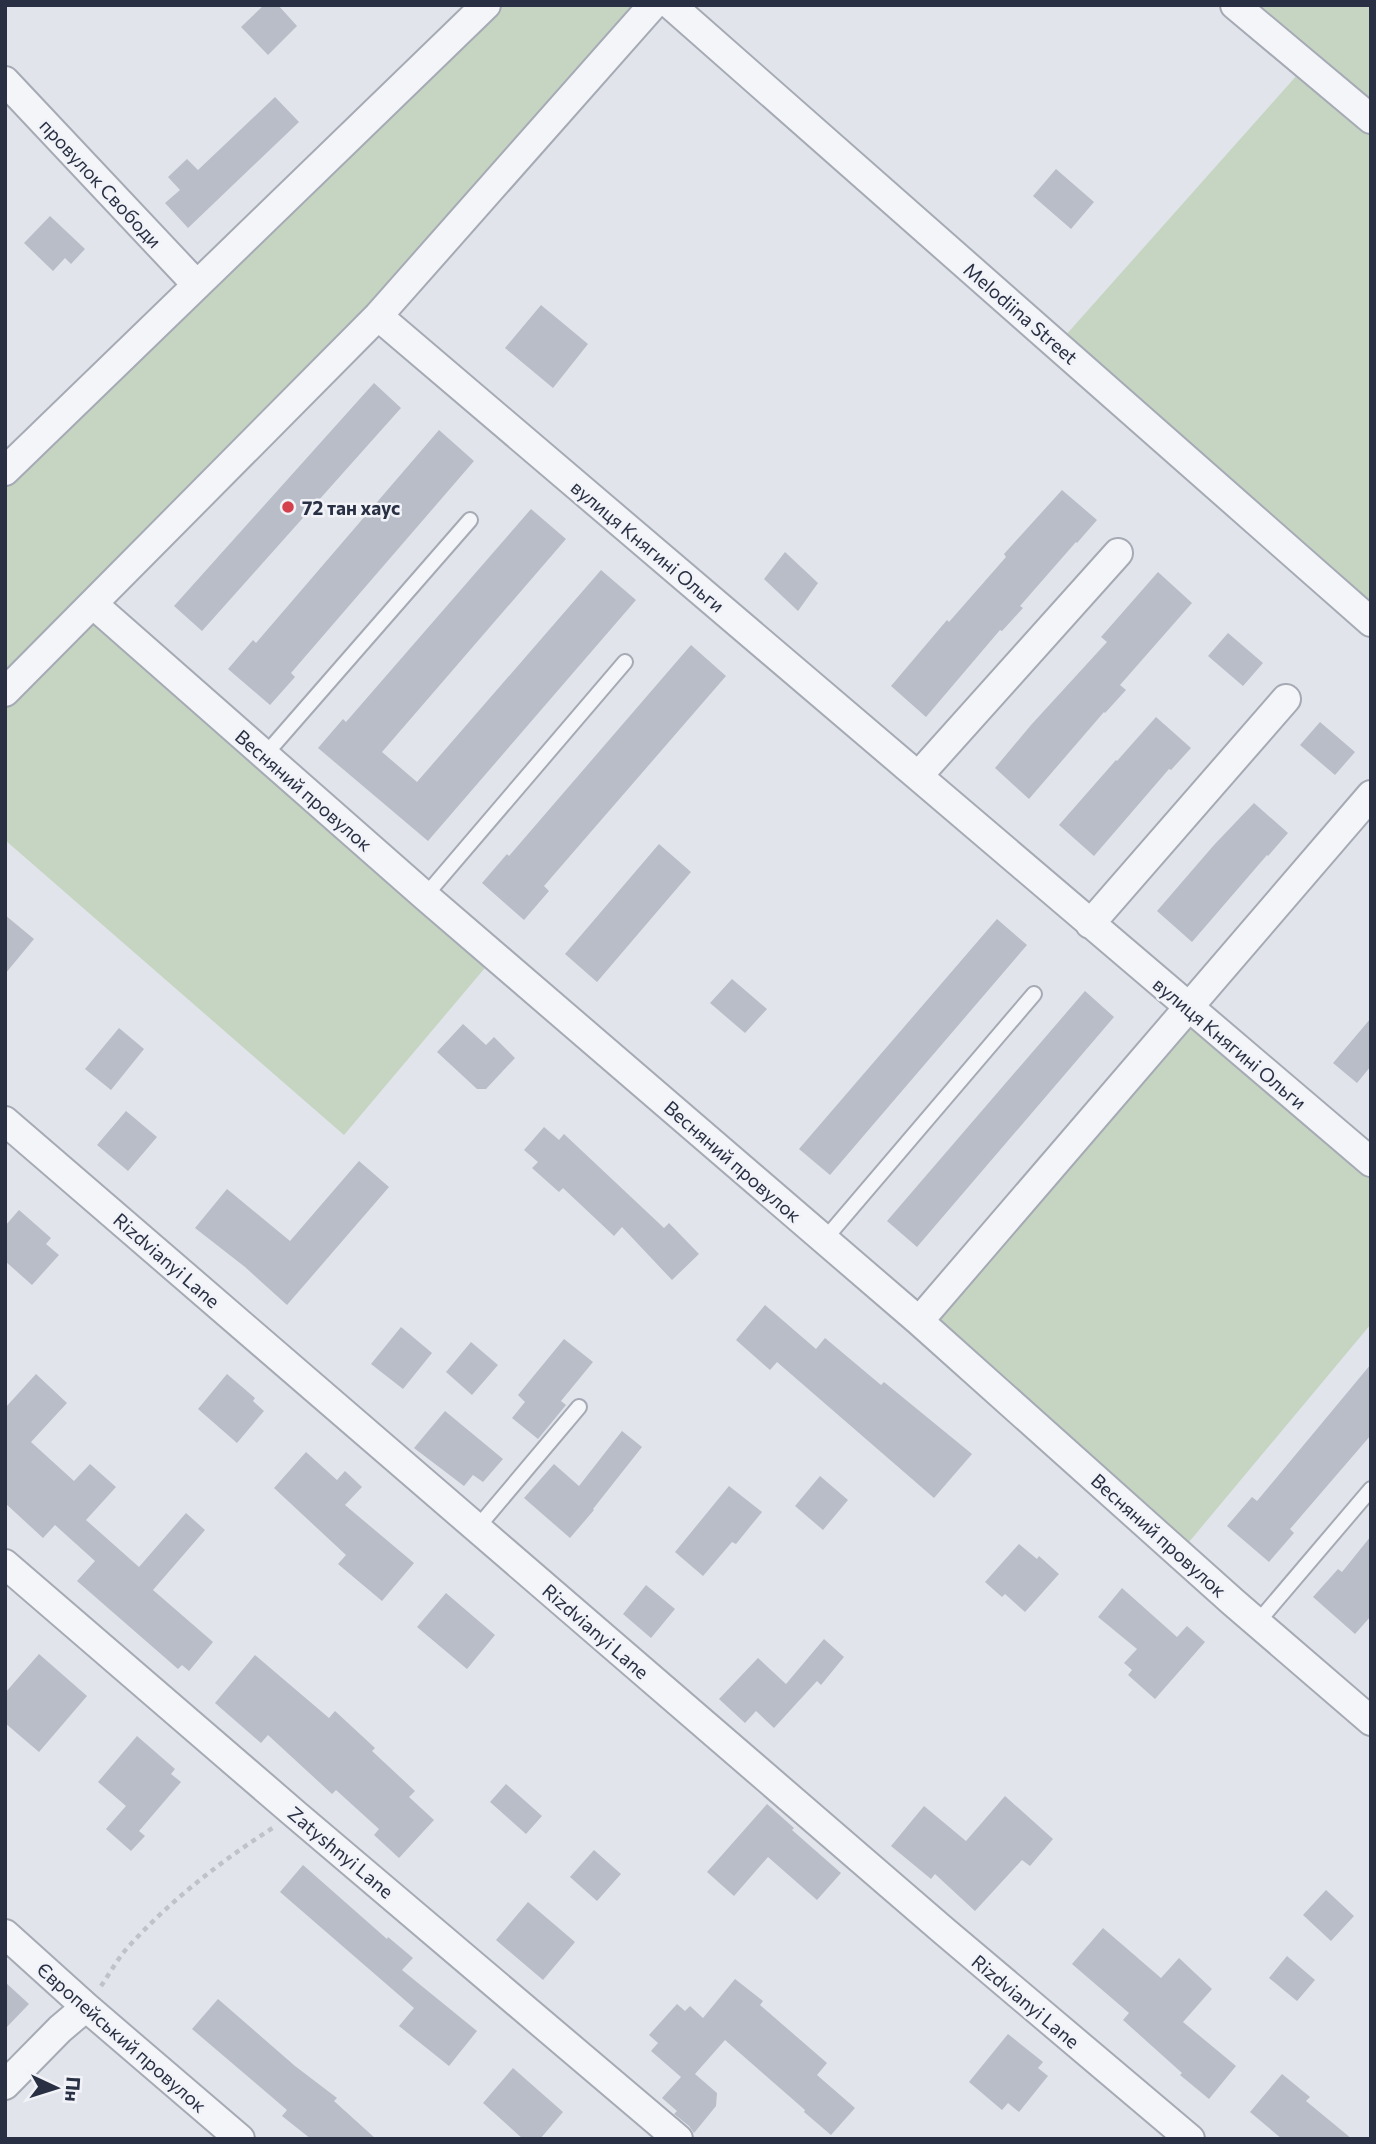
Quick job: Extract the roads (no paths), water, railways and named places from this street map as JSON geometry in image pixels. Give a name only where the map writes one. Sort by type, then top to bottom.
[{"type":"street","points":[[5,692],[378,316],[653,5]]},
{"type":"street","name":"Melodiina Street","points":[[671,5],[1371,622]]},
{"type":"street","points":[[1235,5],[1371,120]]},
{"type":"street","points":[[5,471],[197,285],[473,10]]},
{"type":"street","name":"провулок Свободи","points":[[5,81],[197,285]]},
{"type":"street","name":"вулиця Княгині Ольги","points":[[378,316],[1371,1162]]},
{"type":"street","points":[[918,776],[1118,552]]},
{"type":"street","name":"Весняний провулок","points":[[93,604],[425,896],[919,1321],[1257,1623],[1371,1721]]},
{"type":"street","points":[[1090,923],[1286,699]]},
{"type":"street","points":[[919,1321],[1371,795]]},
{"type":"street","name":"Rizdvianyi Lane","points":[[5,1121],[944,1931],[1190,2139]]},
{"type":"street","name":"Zatyshnyi Lane","points":[[5,1564],[678,2139]]},
{"type":"street","name":"Європейський провулок","points":[[5,1934],[240,2139]]},
{"type":"street","points":[[5,2085],[60,2029],[86,2007]]},
{"type":"lane","points":[[264,756],[470,520]]},
{"type":"lane","points":[[425,896],[625,662]]},
{"type":"lane","points":[[825,1239],[1034,994]]},
{"type":"lane","points":[[477,1528],[579,1407]]},
{"type":"lane","points":[[1257,1623],[1371,1489]]},
{"type":"place","name":"72 тан хаус","points":[[288,507]]}]
